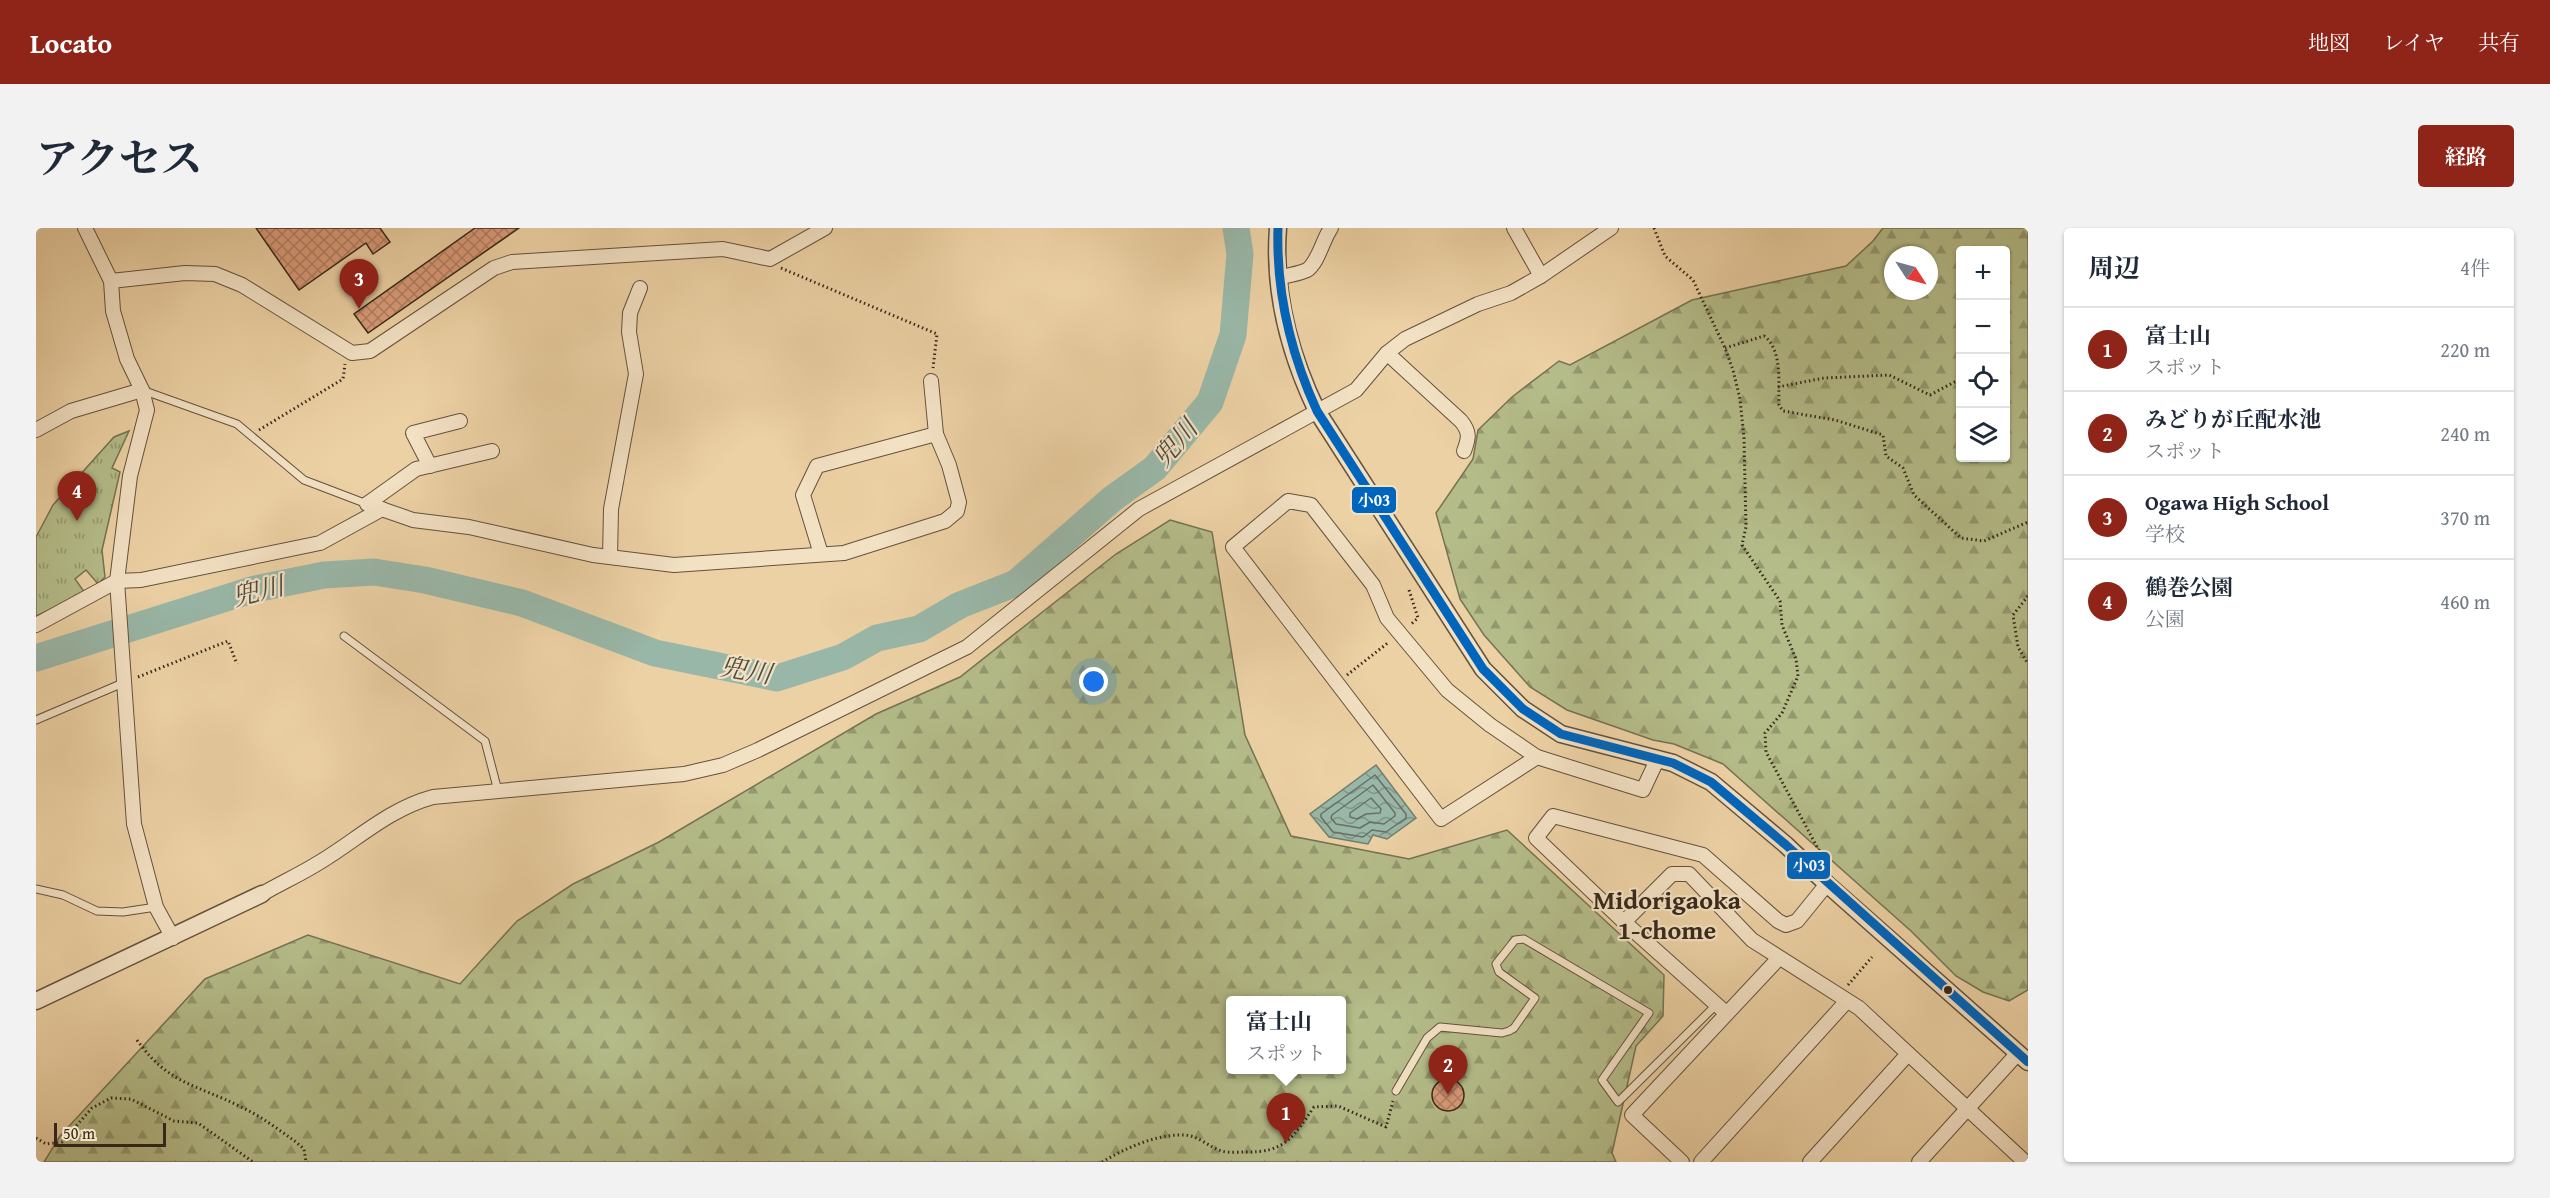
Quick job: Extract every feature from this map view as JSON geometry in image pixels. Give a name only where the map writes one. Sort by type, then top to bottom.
[{"type":"street","points":[[85,228],[111,281],[113,310],[127,359],[142,390],[147,410],[130,476],[117,586],[134,824],[156,906],[173,938]]},
{"type":"street","points":[[111,281],[185,273],[215,274],[242,285],[352,353],[370,351],[494,268],[512,262],[723,249],[770,259],[825,228]]},
{"type":"street","points":[[1278,228],[1279,278],[1288,341],[1301,377],[1317,411],[1483,669],[1523,709],[1561,734],[1673,763],[1711,782],[1786,845],[2023,1057],[1967,1109],[1919,1162]]},
{"type":"street","points":[[1279,278],[1306,270],[1315,263],[1320,246],[1331,228]]},
{"type":"street","points":[[1514,228],[1541,276]]},
{"type":"street","points":[[36,1001],[262,894],[320,862],[390,814],[411,803],[433,797],[684,774],[723,765],[968,647],[1139,509],[1356,390],[1387,353],[1405,339],[1478,304],[1511,293],[1541,276],[1611,228]]},
{"type":"street","points":[[610,557],[611,509],[636,374],[629,332],[630,313],[640,288]]},
{"type":"street","points":[[1387,353],[1468,429],[1468,440],[1464,451]]},
{"type":"street","points":[[367,504],[413,520],[469,527],[610,557],[674,565],[844,553],[945,521],[957,511],[959,502],[949,465],[936,434],[931,381]]},
{"type":"street","points":[[37,428],[71,411],[142,390]]},
{"type":"street","points":[[430,466],[413,433],[460,421]]},
{"type":"street","points":[[821,554],[803,495],[817,466],[936,434]]},
{"type":"street","points":[[367,504],[416,469],[492,452]]},
{"type":"street","points":[[1537,757],[1441,819],[1233,547],[1288,501],[1311,506],[1373,585],[1387,618],[1447,690],[1490,725],[1537,757],[1643,790],[1657,760]]},
{"type":"street","points":[[36,625],[117,586],[320,543],[382,509]]},
{"type":"street","points":[[1721,1009],[1624,922],[1536,838],[1553,816],[1703,855],[1778,921],[1786,925],[1797,921],[1827,884]]},
{"type":"street","points":[[1624,922],[1672,874],[1689,874],[1737,926],[1779,958],[1846,1002],[1859,1008],[2025,1162]]},
{"type":"street","points":[[1683,1162],[1632,1114],[1721,1009],[1779,958]]},
{"type":"street","points":[[1701,1162],[1846,1002]]},
{"type":"street","points":[[1810,1162],[1908,1054]]},
{"type":"lane","points":[[142,390],[237,424],[304,480],[367,504]]},
{"type":"lane","points":[[344,636],[485,741],[498,791]]},
{"type":"lane","points":[[36,720],[123,681]]},
{"type":"lane","points":[[36,889],[63,896],[97,911],[123,912],[156,906]]},
{"type":"lane","points":[[1396,1091],[1426,1038],[1433,1031],[1440,1028],[1502,1033],[1514,1028],[1535,998],[1499,972],[1496,964],[1515,940],[1524,939],[1648,1013],[1602,1080],[1618,1102],[1721,1009]]},
{"type":"path","points":[[1654,228],[1665,256],[1692,280],[1725,348],[1740,399],[1746,527],[1742,545],[1780,601],[1782,625],[1796,659],[1798,676],[1782,713],[1765,733],[1766,752],[1826,863],[1827,884]]},
{"type":"path","points":[[770,259],[776,266],[938,334],[931,381]]},
{"type":"path","points":[[1725,348],[1764,336],[1770,340],[1776,355],[1779,405],[1783,411],[1835,420],[1883,435],[1886,456],[1903,468],[1914,495],[1960,538],[1984,541],[2028,522]]},
{"type":"path","points":[[252,435],[343,379],[346,359],[352,353]]},
{"type":"path","points":[[1779,387],[1824,378],[1889,375],[1930,395],[1956,382]]},
{"type":"path","points":[[1337,684],[1418,618],[1409,590]]},
{"type":"path","points":[[2028,596],[2013,615],[2018,647],[2028,664]]},
{"type":"path","points":[[123,681],[228,641],[237,664]]},
{"type":"path","points":[[1849,983],[1872,957]]},
{"type":"path","points":[[137,1040],[158,1067],[175,1077],[243,1107],[296,1142],[303,1149],[306,1162]]},
{"type":"path","points":[[1102,1162],[1123,1149],[1159,1138],[1186,1134],[1222,1151],[1254,1152],[1277,1148],[1293,1136],[1314,1107],[1338,1106],[1386,1127],[1396,1091]]},
{"type":"path","points":[[36,1138],[46,1144],[62,1142],[92,1108],[111,1098],[131,1099],[174,1121],[198,1123],[253,1162]]},
{"type":"green space","points":[[1883,228],[2028,228],[2028,990],[2009,1001],[1983,992],[1956,976],[1911,931],[1723,764],[1674,744],[1653,740],[1567,710],[1530,687],[1484,635],[1460,599],[1436,513],[1473,459],[1478,430],[1512,397],[1559,361],[1570,365],[1692,300],[1846,266],[1873,241]]},
{"type":"green space","points":[[129,431],[112,468],[120,472],[102,550],[105,577],[98,584],[86,570],[75,579],[85,593],[36,616],[36,537],[53,505],[114,437]]},
{"type":"green space","points":[[1170,520],[1212,532],[1245,735],[1291,836],[1409,859],[1507,830],[1664,975],[1663,1016],[1636,1046],[1612,1153],[1616,1162],[44,1162],[60,1136],[205,979],[308,935],[460,984],[517,921],[573,884],[659,842],[876,714],[960,677],[1116,554]]},
{"type":"water","points":[[1376,765],[1416,818],[1387,839],[1373,835],[1368,844],[1329,837],[1310,814]]},
{"type":"building","points":[[256,228],[380,228],[390,242],[373,254],[366,243],[299,290]]},
{"type":"building","points":[[475,228],[519,228],[368,333],[354,314]]},
{"type":"building","points":[[1448,1079],[1460,1083],[1464,1095],[1460,1107],[1448,1111],[1436,1107],[1432,1095],[1436,1083]]},
{"type":"waterway","name":"兜川","points":[[36,658],[255,589],[324,575],[374,572],[425,580],[522,603],[655,653],[777,678],[843,657],[877,638],[919,629],[960,605],[1016,583],[1112,499],[1155,468],[1210,402],[1233,335],[1240,254],[1236,228]]},
{"type":"transit line","name":"小03","points":[[1278,228],[1282,299],[1299,367],[1317,411],[1483,669],[1523,709],[1561,734],[1673,763],[1711,782],[1786,845],[2028,1062]]},
{"type":"place","name":"Ogawa High School","points":[[359,309]]},
{"type":"place","name":"鶴巻公園","points":[[77,521]]},
{"type":"place","name":"みどりが丘配水池","points":[[1448,1095]]},
{"type":"place","name":"富士山","points":[[1286,1143]]},
{"type":"district","name":"Midorigaoka 1-chome","points":[[1667,915]]}]
